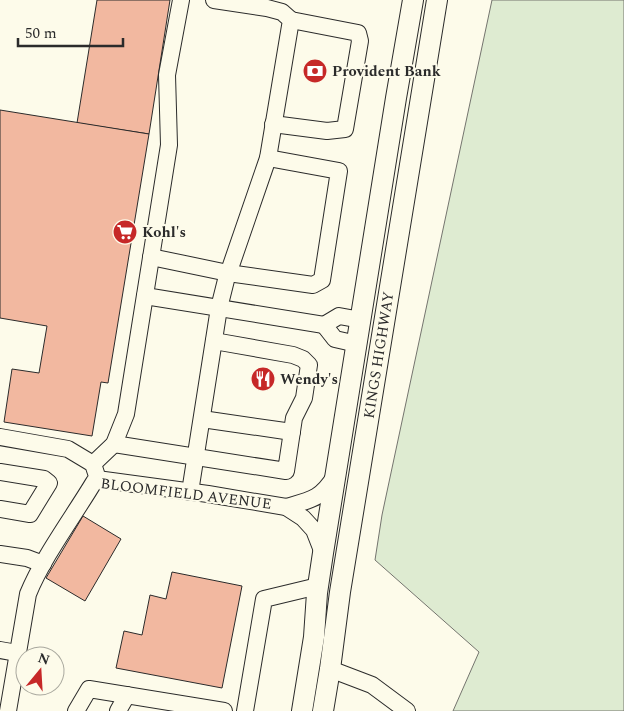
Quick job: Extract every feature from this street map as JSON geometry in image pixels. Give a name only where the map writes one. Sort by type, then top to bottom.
[{"type":"main road","name":"KINGS HIGHWAY","points":[[302,711],[314,637],[323,553],[413,0]]},
{"type":"main road","name":"KINGS HIGHWAY","points":[[325,710],[340,592],[436,0]]},
{"type":"street","points":[[0,436],[68,448],[95,472],[114,444],[126,414],[169,145],[167,75],[181,0]]},
{"type":"street","points":[[214,0],[267,8],[282,12],[291,20],[358,33],[360,41],[345,129],[327,131],[273,124]]},
{"type":"street","points":[[190,492],[219,308],[228,273],[268,158],[291,20]]},
{"type":"street","points":[[151,257],[228,273],[313,285],[322,280],[339,171],[268,158]]},
{"type":"street","points":[[145,296],[324,325],[339,316],[361,320]]},
{"type":"street","points":[[324,325],[335,339],[357,344]]},
{"type":"street","points":[[114,444],[286,471],[294,418],[304,398],[309,366],[303,359],[293,355],[214,341]]},
{"type":"street","points":[[202,418],[292,432]]},
{"type":"street","points":[[0,472],[44,478],[50,483],[30,514],[0,509]]},
{"type":"street","name":"BLOOMFIELD AVENUE","points":[[18,646],[28,594],[33,580],[94,482],[95,472],[190,492],[286,507],[303,518],[314,530],[323,553]]},
{"type":"street","name":"BLOOMFIELD AVENUE","points":[[286,507],[323,494],[337,474]]},
{"type":"street","points":[[0,554],[27,558],[44,564]]},
{"type":"street","points":[[245,711],[264,599],[318,586]]},
{"type":"street","points":[[0,650],[15,653]]},
{"type":"street","name":"BLOOMFIELD AVENUE","points":[[8,711],[15,666]]},
{"type":"street","points":[[330,669],[372,685],[407,711]]},
{"type":"street","points":[[76,711],[89,689],[224,711]]},
{"type":"street","points":[[118,711],[128,695]]},
{"type":"green space","points":[[492,0],[624,0],[624,711],[453,711],[479,652],[375,560],[382,515]]},
{"type":"building","points":[[97,0],[170,0],[149,134],[77,123]]},
{"type":"building","points":[[0,110],[149,134],[108,383],[101,382],[92,436],[4,422],[12,369],[39,373],[47,326],[0,318]]},
{"type":"building","points":[[83,516],[121,539],[85,601],[46,578]]},
{"type":"building","points":[[172,572],[242,586],[222,688],[116,668],[124,631],[142,635],[150,595],[166,599]]},
{"type":"place","name":"Provident Bank","points":[[315,71]]},
{"type":"place","name":"Kohl's","points":[[125,232]]},
{"type":"place","name":"Wendy's","points":[[263,379]]}]
